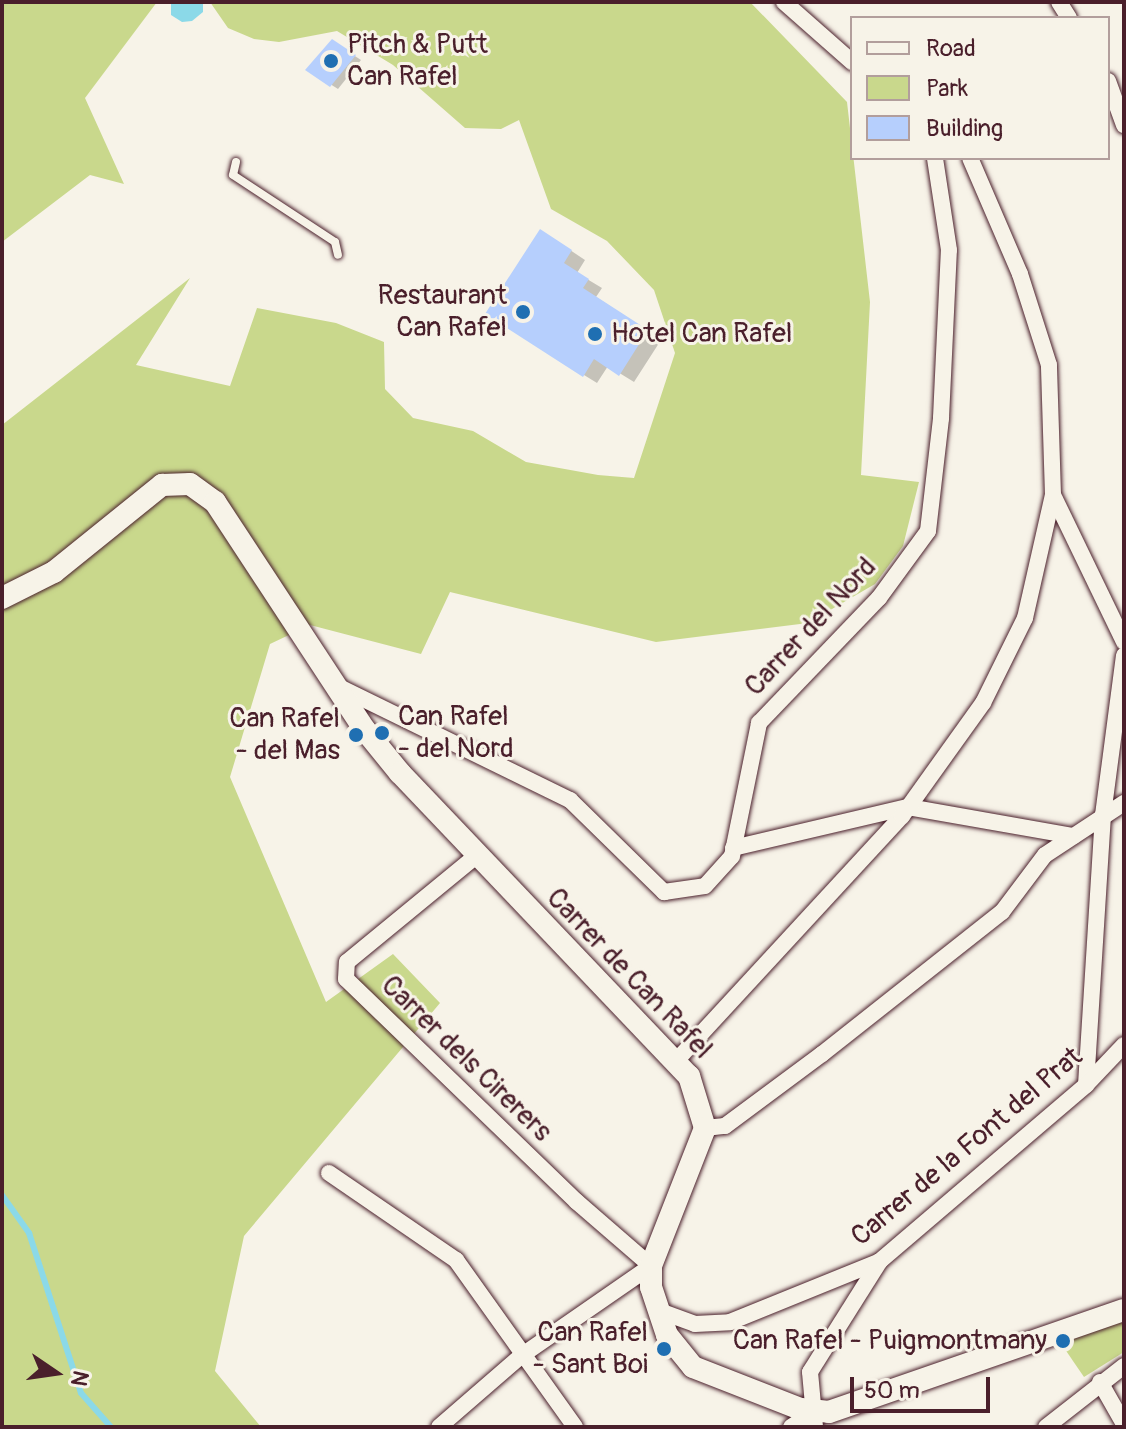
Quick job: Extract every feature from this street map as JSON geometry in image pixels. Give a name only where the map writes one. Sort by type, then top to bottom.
[{"type":"street","points":[[784,2],[850,60]]},
{"type":"street","points":[[1110,86],[1124,125]]},
{"type":"street","name":"Carrer del Nord","points":[[334,684],[570,800],[664,892],[705,886],[733,848],[759,723],[879,598],[928,531],[941,418],[949,250],[935,160]]},
{"type":"street","points":[[676,1061],[908,807],[1002,669],[1025,618],[1053,495],[1049,365],[1020,274],[971,160]]},
{"type":"street","name":"Carrer de Can Rafel","points":[[2,598],[54,572],[145,495],[162,485],[190,484],[205,491],[230,523],[334,684],[400,773],[476,856],[676,1061],[698,1092],[705,1128]]},
{"type":"street","points":[[1053,495],[1124,642]]},
{"type":"street","points":[[1086,1085],[1103,815],[1124,655]]},
{"type":"street","points":[[814,1420],[693,1367],[680,1355],[657,1310],[651,1266],[705,1128],[725,1126],[990,922],[1045,855],[1124,803]]},
{"type":"street","points":[[733,848],[908,807],[1073,836]]},
{"type":"street","name":"Carrer dels Cirerers","points":[[476,856],[347,962],[346,979],[577,1202],[651,1266]]},
{"type":"street","name":"Carrer de la Font del Prat","points":[[657,1310],[695,1324],[730,1322],[880,1261],[1086,1085],[1124,1045]]},
{"type":"street","points":[[329,1173],[456,1260],[521,1356],[575,1427]]},
{"type":"street","points":[[814,1420],[810,1372],[880,1261]]},
{"type":"street","points":[[439,1427],[521,1356],[651,1266]]},
{"type":"street","points":[[791,1427],[1124,1310]]},
{"type":"street","points":[[1046,1427],[1124,1366]]},
{"type":"street","points":[[1100,1382],[1124,1424]]},
{"type":"lane","points":[[236,162],[233,175],[335,242],[338,255]]},
{"type":"green space","points":[[2,2],[157,2],[85,98],[124,184],[90,175],[2,242]]},
{"type":"green space","points":[[210,2],[750,2],[847,102],[850,160],[854,160],[870,302],[861,475],[919,482],[903,546],[875,584],[808,623],[656,642],[450,592],[421,654],[310,625],[270,644],[230,777],[326,1002],[393,954],[440,1003],[244,1236],[215,1371],[261,1427],[2,1427],[2,425],[190,278],[136,365],[230,386],[257,308],[336,323],[384,342],[385,389],[413,418],[473,431],[526,462],[598,475],[634,478],[675,353],[654,290],[607,241],[551,209],[519,120],[501,129],[465,128],[393,65],[337,31],[279,42],[254,39],[228,28]]},
{"type":"green space","points":[[1124,1320],[1124,1352],[1084,1377],[1060,1342]]},
{"type":"water","points":[[171,2],[203,2],[203,12],[192,21],[182,22],[171,15]]},
{"type":"building","name":"Pitch & Putt Can Rafel","points":[[332,39],[356,55],[330,87],[305,70]]},
{"type":"building","points":[[540,229],[572,250],[564,263],[589,279],[583,288],[648,330],[619,376],[594,359],[583,377],[485,314]]},
{"type":"waterway","points":[[2,1195],[29,1233],[81,1393],[111,1427]]},
{"type":"place","name":"Pitch & Putt Can Rafel","points":[[331,61]]},
{"type":"place","name":"Restaurant Can Rafel","points":[[523,312]]},
{"type":"place","name":"Hotel Can Rafel","points":[[595,334]]},
{"type":"place","name":"Can Rafel - del Nord","points":[[382,733]]},
{"type":"place","name":"Can Rafel - del Mas","points":[[356,735]]},
{"type":"place","name":"Can Rafel - Puigmontmany","points":[[1063,1341]]},
{"type":"place","name":"Can Rafel - Sant Boi","points":[[664,1349]]}]
